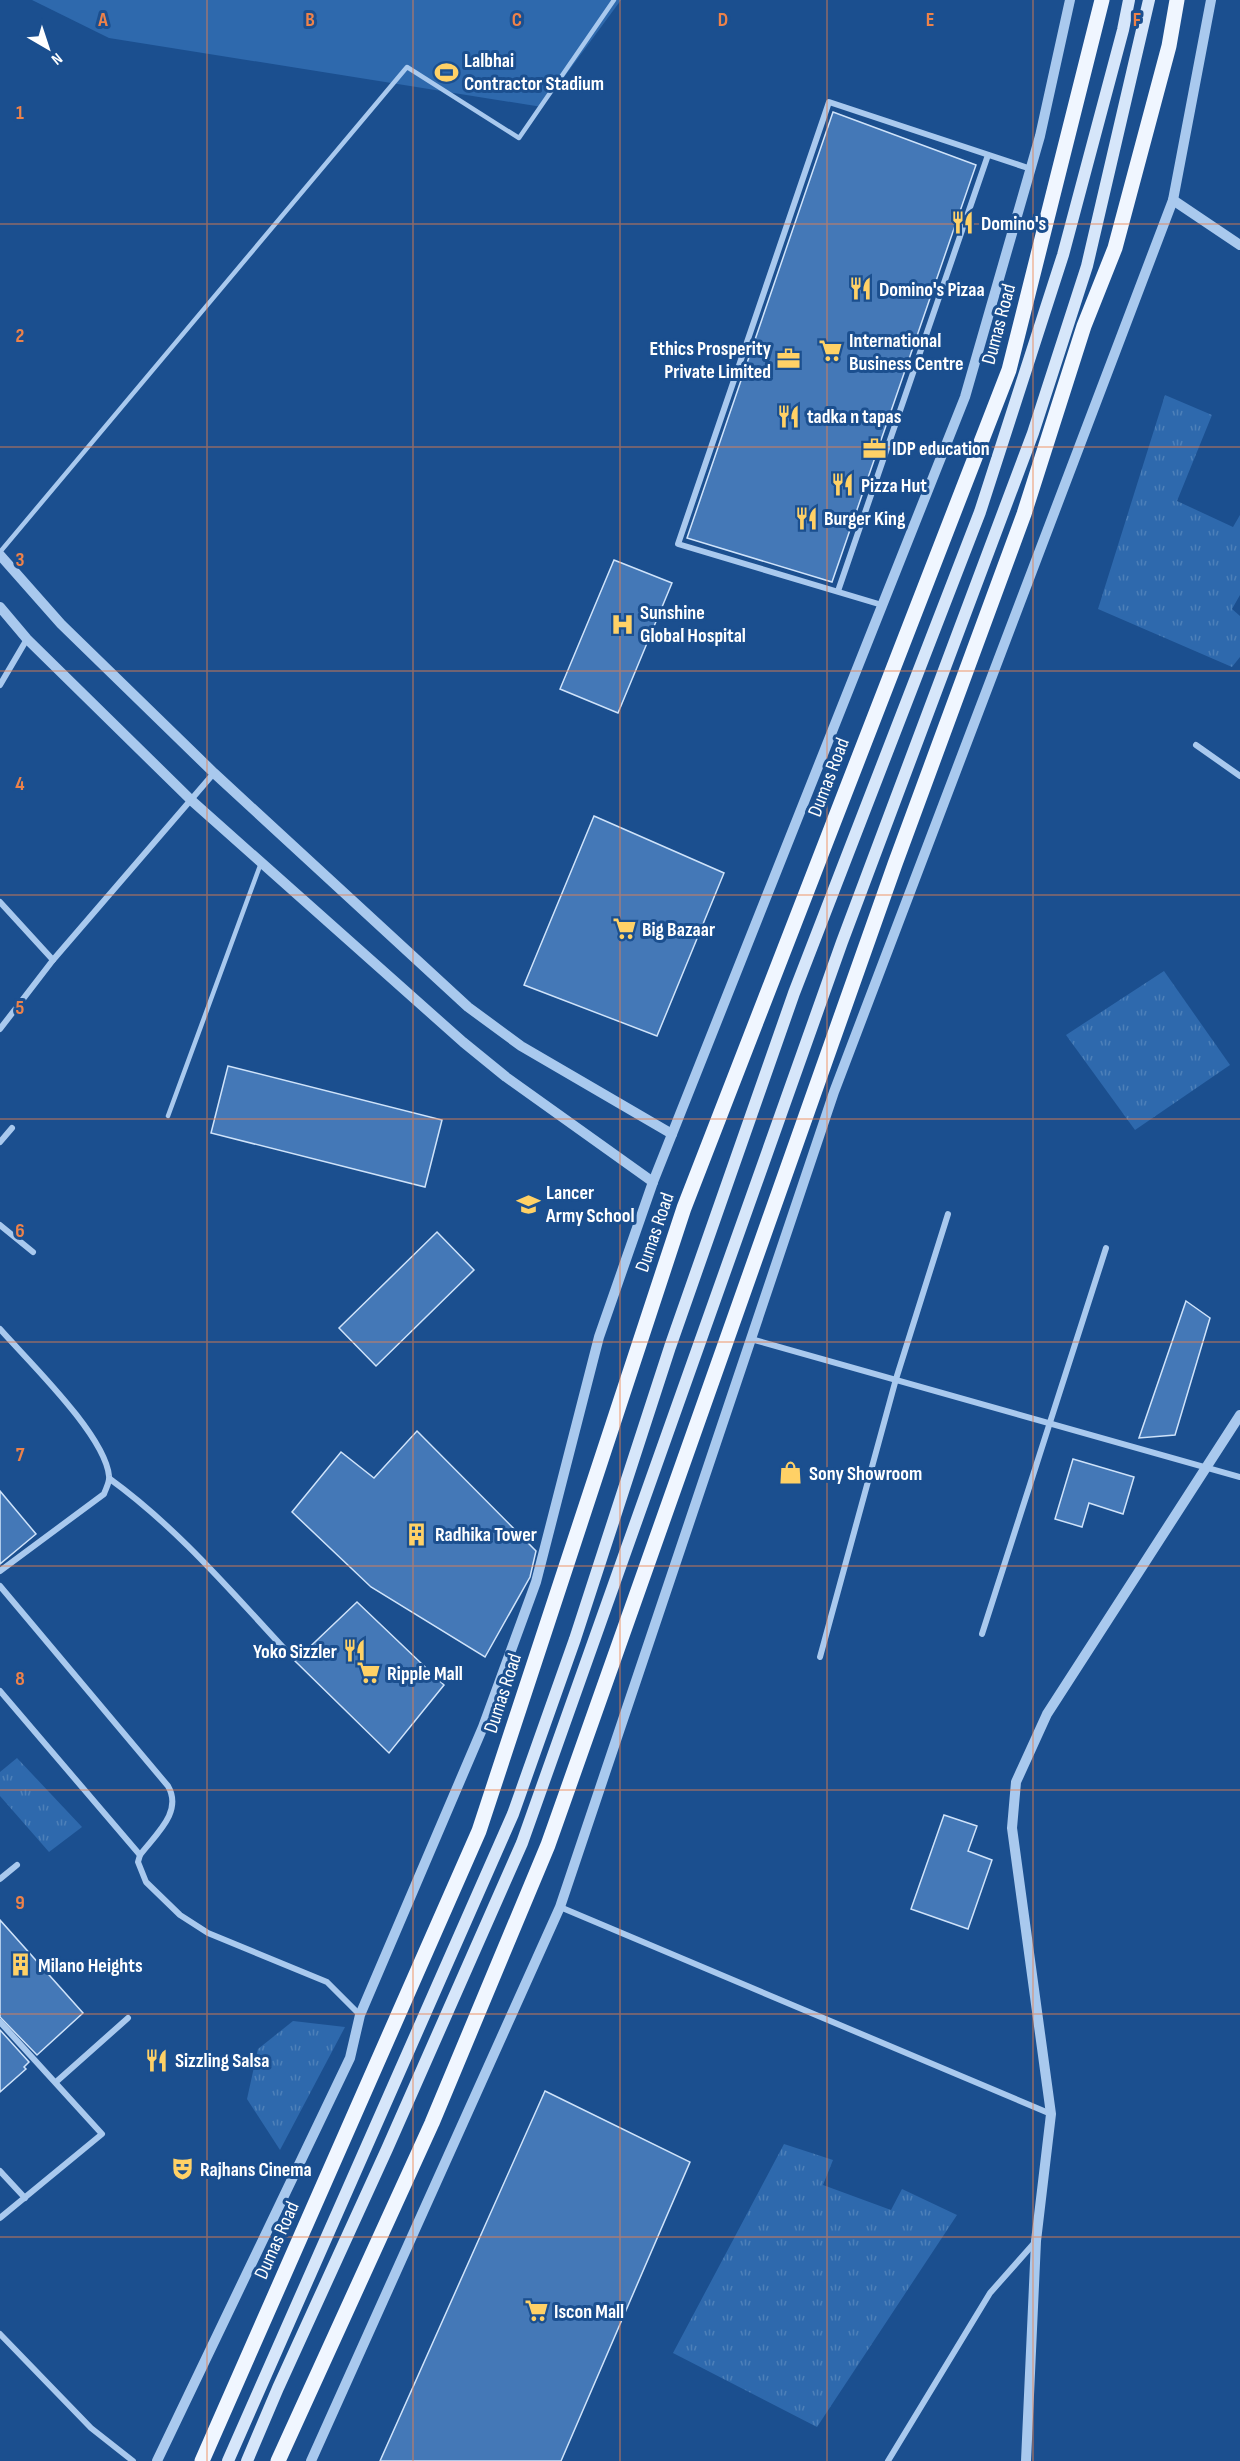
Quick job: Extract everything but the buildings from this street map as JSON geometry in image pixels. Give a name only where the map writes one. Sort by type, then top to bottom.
[{"type":"main road","name":"Dumas Road","points":[[202,2461],[479,1831],[684,1208],[1009,370],[1102,0]]},
{"type":"main road","points":[[228,2461],[513,1814],[576,1639],[674,1336],[794,993],[981,512],[1063,255],[1129,0]]},
{"type":"main road","points":[[247,2461],[522,1842],[842,942],[1033,433],[1087,266],[1149,0]]},
{"type":"main road","points":[[278,2461],[432,2123],[548,1845],[891,876],[1024,513],[1084,326],[1115,248],[1168,45],[1177,0]]},
{"type":"street","points":[[157,2461],[350,2058],[360,2015],[483,1726],[536,1582],[599,1337],[654,1182],[965,397],[1040,136],[1070,0]]},
{"type":"street","points":[[311,2461],[560,1907],[834,1092],[1173,200],[1211,0]]},
{"type":"street","points":[[882,605],[678,544],[829,102],[1030,169]]},
{"type":"street","points":[[838,591],[988,155]]},
{"type":"street","points":[[1173,200],[1240,245]]},
{"type":"street","points":[[0,554],[61,624],[214,773],[468,1006],[521,1046],[672,1134]]},
{"type":"street","points":[[0,607],[27,639],[190,800],[497,1070],[654,1182]]},
{"type":"street","points":[[0,685],[27,639]]},
{"type":"street","points":[[1196,745],[1240,776]]},
{"type":"street","points":[[0,1029],[53,960],[214,773]]},
{"type":"street","points":[[0,902],[53,960]]},
{"type":"street","points":[[0,1142],[12,1128]]},
{"type":"street","points":[[820,1657],[896,1379],[948,1214]]},
{"type":"street","points":[[0,1225],[33,1252]]},
{"type":"street","points":[[982,1634],[1106,1248]]},
{"type":"street","points":[[0,1329],[93,1435],[105,1459],[110,1479],[104,1494],[0,1572]]},
{"type":"street","points":[[751,1339],[1240,1477]]},
{"type":"street","points":[[1026,2461],[1036,2241],[1052,2114],[1012,1828],[1016,1782],[1047,1714],[1240,1415]]},
{"type":"street","points":[[110,1479],[138,1499],[183,1539],[292,1658]]},
{"type":"street","points":[[0,1586],[168,1786],[173,1795],[174,1806],[170,1816],[140,1855],[138,1862],[146,1882],[180,1914],[207,1933],[327,1982],[360,2015]]},
{"type":"street","points":[[0,1691],[140,1855]]},
{"type":"street","points":[[0,1879],[17,1865]]},
{"type":"street","points":[[560,1907],[1052,2114]]},
{"type":"street","points":[[56,2082],[128,2018]]},
{"type":"street","points":[[0,2022],[102,2134],[0,2218]]},
{"type":"street","points":[[0,2171],[25,2198]]},
{"type":"street","points":[[888,2461],[990,2293],[1036,2241]]},
{"type":"street","points":[[0,2334],[92,2428],[133,2461]]},
{"type":"lane","points":[[0,554],[407,67],[519,138],[614,0]]},
{"type":"lane","points":[[168,1116],[261,862]]},
{"type":"green space","name":"Lalbhai Contractor Stadium","points":[[32,0],[621,0],[542,107],[109,38]]},
{"type":"green space","points":[[1165,395],[1212,415],[1177,501],[1233,527],[1240,515],[1240,595],[1232,609],[1240,616],[1240,657],[1232,667],[1098,609]]},
{"type":"green space","points":[[1164,971],[1230,1065],[1135,1130],[1066,1035]]},
{"type":"green space","points":[[17,1758],[82,1827],[49,1852],[0,1796],[0,1772]]},
{"type":"green space","points":[[293,2021],[345,2027],[280,2150],[247,2099],[258,2049]]},
{"type":"green space","points":[[784,2144],[833,2160],[823,2185],[891,2210],[902,2189],[957,2215],[817,2427],[673,2353]]},
{"type":"place","name":"Lalbhai Contractor Stadium","points":[[446,72]]},
{"type":"place","name":"Domino's","points":[[963,223]]},
{"type":"place","name":"Domino's Pizaa","points":[[861,289]]},
{"type":"place","name":"International Business Centre","points":[[831,351]]},
{"type":"place","name":"Ethics Prosperity Private Limited","points":[[789,359]]},
{"type":"place","name":"tadka n tapas","points":[[789,416]]},
{"type":"place","name":"IDP education","points":[[874,448]]},
{"type":"place","name":"Pizza Hut","points":[[843,485]]},
{"type":"place","name":"Burger King","points":[[806,518]]},
{"type":"place","name":"Sunshine Global Hospital","points":[[622,624]]},
{"type":"place","name":"Big Bazaar","points":[[624,929]]},
{"type":"place","name":"Lancer Army School","points":[[528,1204]]},
{"type":"place","name":"Sony Showroom","points":[[791,1473]]},
{"type":"place","name":"Radhika Tower","points":[[417,1534]]},
{"type":"place","name":"Yoko Sizzler","points":[[355,1651]]},
{"type":"place","name":"Ripple Mall","points":[[369,1673]]},
{"type":"place","name":"Milano Heights","points":[[20,1965]]},
{"type":"place","name":"Sizzling Salsa","points":[[157,2060]]},
{"type":"place","name":"Rajhans Cinema","points":[[182,2169]]},
{"type":"place","name":"Iscon Mall","points":[[536,2311]]}]
